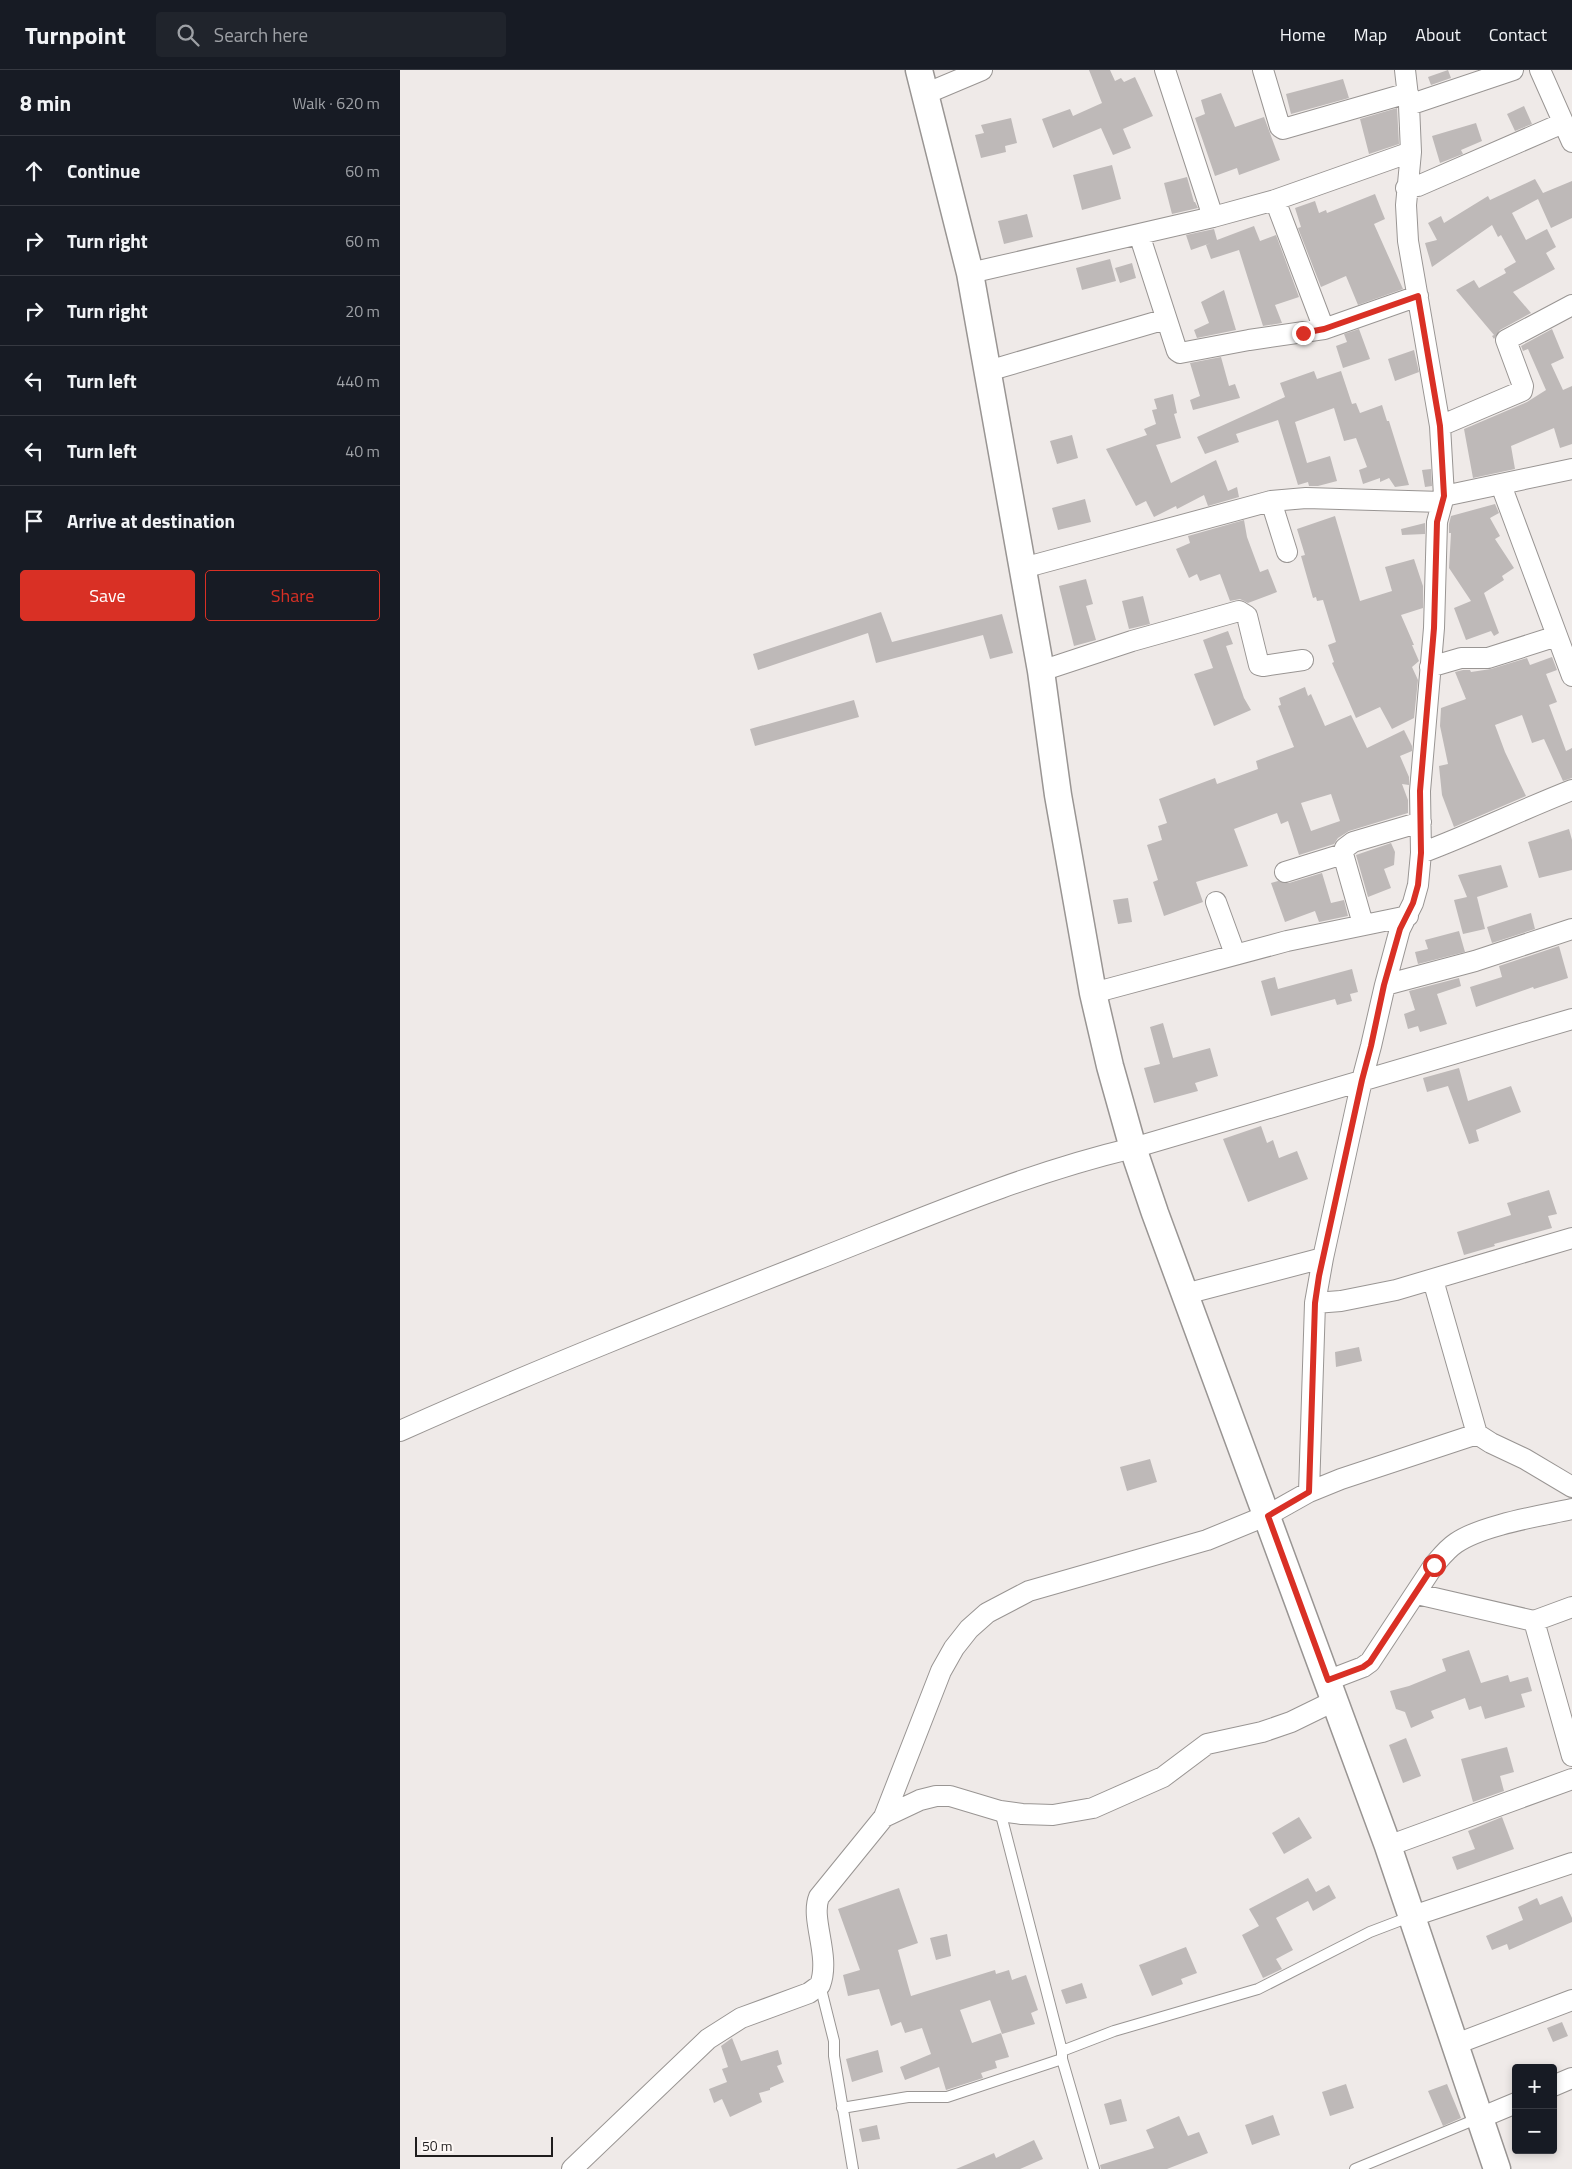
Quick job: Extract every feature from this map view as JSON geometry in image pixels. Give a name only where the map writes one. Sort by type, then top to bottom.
[{"type":"street","points":[[982,70],[922,82],[970,273],[1041,671],[1058,795],[1092,993],[1133,1148],[1413,1916],[1497,2169]]},
{"type":"street","points":[[1166,70],[1214,217]]},
{"type":"street","points":[[1263,70],[1281,128],[1408,99],[1513,70]]},
{"type":"street","points":[[1309,1492],[1315,1303],[1323,1258],[1384,985],[1400,929],[1408,916],[1418,885],[1421,853],[1420,791],[1434,628],[1437,522],[1443,499],[1440,426],[1408,241],[1406,188],[1410,152],[1405,70]]},
{"type":"street","points":[[1540,70],[1572,142]]},
{"type":"street","points":[[1406,188],[1418,186],[1563,123]]},
{"type":"street","points":[[970,273],[1214,217],[1275,200],[1410,152]]},
{"type":"street","points":[[1275,200],[1324,329]]},
{"type":"street","points":[[1138,234],[1177,351],[1180,353],[1324,329],[1418,296]]},
{"type":"street","points":[[1440,426],[1522,391],[1523,386],[1506,340],[1572,304]]},
{"type":"street","points":[[988,371],[1166,319]]},
{"type":"street","points":[[1023,568],[1271,501],[1306,498],[1443,499],[1572,469]]},
{"type":"street","points":[[1501,485],[1564,644],[1572,676]]},
{"type":"street","points":[[1271,501],[1287,552]]},
{"type":"street","points":[[1041,671],[1132,641],[1239,611],[1247,616],[1260,665],[1302,660]]},
{"type":"street","points":[[1430,667],[1461,658],[1488,658],[1564,644]]},
{"type":"street","points":[[1421,853],[1457,840],[1521,810],[1572,790]]},
{"type":"street","points":[[1363,924],[1343,854],[1345,848],[1353,842],[1421,822]]},
{"type":"street","points":[[1285,872],[1343,854]]},
{"type":"street","points":[[1216,902],[1235,954]]},
{"type":"street","points":[[1092,993],[1235,954],[1363,924],[1408,916]]},
{"type":"street","points":[[1384,985],[1475,961],[1572,929]]},
{"type":"street","points":[[400,1431],[460,1404],[674,1316],[909,1223],[1078,1161],[1133,1148],[1572,1020]]},
{"type":"street","points":[[1315,1303],[1341,1301],[1396,1290],[1572,1238]]},
{"type":"street","points":[[1185,1294],[1323,1258]]},
{"type":"street","points":[[1433,1280],[1478,1434],[1572,1487]]},
{"type":"street","points":[[572,2169],[708,2039],[741,2018],[809,1993],[820,1986],[824,1965],[817,1908],[818,1901],[884,1817],[941,1671],[954,1648],[969,1629],[987,1613],[1029,1591],[1207,1540],[1268,1516],[1309,1492],[1369,1469],[1478,1434]]},
{"type":"street","points":[[884,1817],[920,1800],[936,1796],[964,1799],[1000,1811],[1053,1814],[1093,1808],[1163,1777],[1207,1744],[1262,1732],[1291,1722],[1370,1662],[1443,1553],[1457,1542],[1486,1530],[1572,1509]]},
{"type":"street","points":[[1417,1594],[1534,1621],[1572,1607]]},
{"type":"street","points":[[1534,1621],[1572,1756]]},
{"type":"street","points":[[1388,1846],[1572,1779]]},
{"type":"street","points":[[1413,1916],[1572,1863]]},
{"type":"street","points":[[1456,2044],[1572,2000]]},
{"type":"street","points":[[1557,2084],[1572,2078]]},
{"type":"street","points":[[1480,2118],[1512,2104]]},
{"type":"lane","points":[[1000,1811],[1062,2055],[1094,2169]]},
{"type":"lane","points":[[842,2108],[908,2097],[947,2097],[1062,2055],[1132,2025],[1250,1992],[1370,1932],[1413,1916]]},
{"type":"lane","points":[[820,1986],[834,2040],[834,2056],[853,2169]]},
{"type":"lane","points":[[1355,2169],[1480,2118]]},
{"type":"building","points":[[1089,70],[1110,70],[1115,81],[1121,78],[1124,82],[1135,77],[1153,116],[1123,129],[1131,148],[1113,155],[1101,128],[1053,148],[1042,119],[1070,109],[1073,116],[1102,103]]},
{"type":"building","points":[[1448,70],[1451,78],[1431,85],[1428,77]]},
{"type":"building","points":[[1343,79],[1349,98],[1291,114],[1286,94]]},
{"type":"building","points":[[1221,93],[1235,127],[1264,117],[1280,160],[1239,175],[1237,168],[1215,176],[1195,118],[1205,114],[1201,100]]},
{"type":"building","points":[[1524,106],[1532,124],[1515,131],[1507,114]]},
{"type":"building","points":[[1397,108],[1399,144],[1369,154],[1360,119]]},
{"type":"building","points":[[1011,118],[1017,143],[1005,146],[1006,152],[981,158],[975,135],[984,133],[981,125]]},
{"type":"building","points":[[1476,123],[1482,141],[1461,150],[1463,154],[1440,163],[1432,136]]},
{"type":"building","points":[[1112,165],[1121,199],[1082,210],[1073,175]]},
{"type":"building","points":[[1187,177],[1194,202],[1198,208],[1172,214],[1164,183]]},
{"type":"building","points":[[1535,179],[1543,193],[1572,181],[1572,218],[1551,228],[1538,199],[1512,213],[1526,240],[1547,229],[1556,247],[1546,253],[1555,269],[1513,292],[1531,313],[1500,330],[1494,339],[1492,336],[1494,335],[1456,290],[1474,280],[1479,288],[1506,273],[1504,269],[1516,262],[1501,235],[1498,237],[1492,225],[1432,267],[1425,243],[1437,240],[1428,223],[1441,216],[1444,223],[1488,196],[1490,200]]},
{"type":"building","points":[[1375,194],[1385,219],[1374,224],[1403,289],[1358,305],[1346,276],[1321,287],[1298,228],[1301,227],[1295,208],[1315,201],[1319,213],[1326,210],[1327,213]]},
{"type":"building","points":[[1027,214],[1033,237],[1004,244],[998,221]]},
{"type":"building","points":[[1254,226],[1260,241],[1276,235],[1299,297],[1275,305],[1282,323],[1263,326],[1239,250],[1211,259],[1206,245],[1211,243],[1191,250],[1186,235],[1214,229],[1217,240]]},
{"type":"building","points":[[1110,259],[1116,281],[1082,290],[1076,268]]},
{"type":"building","points":[[1132,263],[1136,278],[1120,283],[1115,268]]},
{"type":"building","points":[[1224,290],[1236,330],[1197,338],[1194,330],[1209,323],[1201,302]]},
{"type":"building","points":[[1359,329],[1370,359],[1343,368],[1336,346],[1347,342],[1344,334]]},
{"type":"building","points":[[1552,329],[1564,358],[1551,364],[1563,390],[1572,386],[1572,444],[1560,448],[1554,428],[1511,446],[1515,469],[1473,478],[1464,429],[1527,402],[1546,390],[1528,349],[1523,351],[1521,346]]},
{"type":"building","points":[[1414,350],[1419,372],[1395,381],[1388,359]]},
{"type":"building","points":[[1221,357],[1229,386],[1235,384],[1240,398],[1193,410],[1190,400],[1200,396],[1190,363]]},
{"type":"building","points":[[1314,371],[1317,379],[1341,371],[1352,404],[1356,403],[1360,413],[1382,405],[1387,421],[1389,421],[1409,485],[1395,487],[1389,478],[1380,482],[1380,478],[1363,484],[1359,470],[1367,467],[1356,438],[1344,441],[1334,408],[1295,422],[1307,463],[1330,456],[1337,481],[1318,486],[1309,486],[1308,482],[1298,485],[1278,420],[1236,434],[1239,442],[1205,454],[1197,437],[1285,397],[1280,383]]},
{"type":"building","points":[[1173,394],[1177,413],[1174,414],[1181,438],[1156,445],[1171,483],[1216,460],[1228,491],[1237,487],[1239,497],[1208,506],[1204,495],[1177,509],[1176,506],[1154,517],[1146,501],[1136,506],[1106,449],[1147,435],[1144,429],[1156,424],[1152,410],[1157,409],[1154,399]]},
{"type":"building","points":[[1072,435],[1078,458],[1057,464],[1050,441]]},
{"type":"building","points":[[1431,469],[1432,486],[1425,487],[1422,470]]},
{"type":"building","points":[[1085,499],[1091,522],[1058,530],[1052,508]]},
{"type":"building","points":[[1495,504],[1499,513],[1490,518],[1500,536],[1495,539],[1514,568],[1502,576],[1504,580],[1484,593],[1499,633],[1494,636],[1491,631],[1466,640],[1454,608],[1471,601],[1449,568],[1451,533],[1449,533],[1449,524],[1451,516]]},
{"type":"building","points":[[1335,516],[1360,601],[1392,591],[1385,567],[1414,559],[1423,586],[1423,608],[1401,615],[1419,661],[1412,667],[1418,680],[1414,718],[1392,729],[1380,707],[1356,718],[1332,663],[1334,662],[1328,645],[1336,642],[1323,600],[1317,601],[1316,597],[1313,598],[1301,556],[1305,555],[1297,529]]},
{"type":"building","points":[[1244,520],[1247,537],[1260,572],[1268,569],[1277,592],[1248,603],[1240,599],[1230,601],[1220,574],[1200,581],[1197,574],[1189,578],[1176,549],[1190,543],[1188,536]]},
{"type":"building","points":[[1425,523],[1425,534],[1402,535],[1401,529]]},
{"type":"building","points":[[1086,579],[1093,604],[1086,606],[1096,640],[1074,646],[1059,586]]},
{"type":"building","points":[[1143,596],[1150,624],[1129,629],[1122,601]]},
{"type":"building","points":[[881,612],[892,642],[1002,614],[1013,653],[990,659],[983,635],[876,663],[868,633],[758,670],[753,654]]},
{"type":"building","points":[[1228,631],[1233,644],[1226,646],[1244,698],[1251,710],[1214,726],[1194,674],[1213,668],[1203,640]]},
{"type":"building","points":[[1552,657],[1557,670],[1546,674],[1557,702],[1549,705],[1566,751],[1572,748],[1572,778],[1563,781],[1544,739],[1532,743],[1522,715],[1495,725],[1505,752],[1526,796],[1454,827],[1442,795],[1439,766],[1448,764],[1440,726],[1441,708],[1466,699],[1455,672],[1491,669],[1527,658],[1530,665]]},
{"type":"building","points":[[1305,687],[1308,696],[1311,694],[1325,726],[1351,715],[1367,748],[1404,730],[1412,746],[1412,751],[1400,756],[1409,777],[1409,785],[1402,784],[1408,800],[1408,813],[1349,831],[1338,838],[1334,844],[1299,855],[1288,821],[1281,824],[1277,813],[1234,829],[1248,866],[1196,882],[1203,902],[1164,916],[1153,882],[1158,880],[1147,845],[1162,840],[1158,826],[1167,823],[1159,799],[1215,778],[1217,784],[1258,769],[1256,761],[1294,747],[1278,706],[1281,705],[1279,698]],"holes":[[[1331,794],[1340,821],[1311,831],[1301,803]]]},
{"type":"building","points":[[854,700],[859,717],[755,746],[750,729]]},
{"type":"building","points":[[1569,829],[1572,840],[1572,870],[1539,878],[1528,842]]},
{"type":"building","points":[[1391,843],[1395,852],[1394,865],[1384,869],[1391,888],[1368,897],[1356,855]]},
{"type":"building","points":[[1501,865],[1508,887],[1477,897],[1485,929],[1463,934],[1454,900],[1467,897],[1458,875]]},
{"type":"building","points":[[1322,873],[1331,903],[1344,900],[1348,916],[1319,922],[1315,911],[1285,922],[1271,883],[1278,881],[1289,883]]},
{"type":"building","points":[[1128,898],[1132,922],[1118,924],[1113,900]]},
{"type":"building","points":[[1531,913],[1535,929],[1492,943],[1487,927]]},
{"type":"building","points":[[1459,931],[1465,952],[1418,964],[1415,952],[1428,949],[1425,940]]},
{"type":"building","points":[[1559,946],[1568,978],[1534,989],[1533,987],[1476,1007],[1470,987],[1502,977],[1499,966]]},
{"type":"building","points":[[1352,969],[1358,992],[1350,994],[1352,1001],[1337,1005],[1335,999],[1271,1016],[1261,981],[1275,977],[1278,989]]},
{"type":"building","points":[[1459,978],[1461,986],[1437,994],[1447,1024],[1420,1032],[1418,1026],[1408,1029],[1404,1014],[1415,1010],[1409,991]]},
{"type":"building","points":[[1163,1023],[1173,1058],[1210,1048],[1218,1076],[1195,1083],[1198,1091],[1154,1103],[1144,1068],[1160,1064],[1150,1027]]},
{"type":"building","points":[[1459,1068],[1468,1101],[1511,1086],[1521,1112],[1476,1130],[1479,1141],[1469,1144],[1448,1086],[1427,1092],[1423,1078]]},
{"type":"building","points":[[1261,1126],[1267,1143],[1273,1140],[1279,1158],[1297,1151],[1308,1179],[1248,1202],[1223,1139]]},
{"type":"building","points":[[1549,1190],[1557,1214],[1548,1216],[1552,1228],[1494,1244],[1495,1246],[1464,1255],[1457,1232],[1511,1215],[1507,1203]]},
{"type":"building","points":[[1359,1347],[1362,1361],[1336,1367],[1335,1352]]},
{"type":"building","points":[[1150,1459],[1157,1482],[1127,1491],[1120,1467]]},
{"type":"building","points":[[1469,1650],[1481,1683],[1508,1675],[1510,1682],[1528,1677],[1532,1691],[1521,1694],[1525,1707],[1485,1719],[1481,1706],[1469,1710],[1465,1698],[1431,1711],[1434,1718],[1411,1728],[1405,1712],[1396,1709],[1390,1691],[1409,1686],[1446,1671],[1442,1659]]},
{"type":"building","points":[[1406,1738],[1421,1776],[1403,1783],[1389,1745]]},
{"type":"building","points":[[1507,1747],[1514,1772],[1500,1776],[1504,1791],[1473,1802],[1461,1759]]},
{"type":"building","points":[[1299,1817],[1312,1838],[1284,1854],[1272,1833]]},
{"type":"building","points":[[1502,1817],[1514,1849],[1457,1870],[1452,1857],[1475,1849],[1468,1831]]},
{"type":"building","points":[[1308,1878],[1316,1892],[1329,1885],[1336,1898],[1313,1911],[1308,1901],[1276,1918],[1293,1950],[1276,1959],[1282,1969],[1263,1978],[1242,1935],[1259,1926],[1249,1909]]},
{"type":"building","points":[[899,1888],[918,1943],[898,1950],[911,1996],[995,1970],[996,1974],[1009,1970],[1012,1980],[1026,1975],[1038,2010],[1031,2013],[1035,2024],[1002,2034],[990,2000],[960,2010],[972,2043],[1001,2033],[1009,2057],[995,2061],[997,2068],[981,2073],[983,2078],[946,2090],[939,2067],[905,2080],[900,2067],[931,2054],[922,2028],[905,2033],[901,2022],[891,2026],[879,1989],[848,1996],[843,1975],[860,1970],[838,1909]]},
{"type":"building","points":[[1562,1896],[1572,1922],[1509,1950],[1507,1944],[1492,1950],[1486,1936],[1523,1920],[1518,1907],[1537,1898],[1540,1905]]},
{"type":"building","points":[[947,1934],[951,1956],[936,1960],[930,1938]]},
{"type":"building","points":[[1186,1947],[1197,1973],[1181,1979],[1183,1984],[1152,1996],[1139,1965]]},
{"type":"building","points":[[1082,1983],[1087,1998],[1066,2004],[1061,1990]]},
{"type":"building","points":[[1562,2022],[1568,2036],[1553,2042],[1547,2028]]},
{"type":"building","points":[[732,2038],[741,2061],[778,2050],[782,2064],[777,2066],[784,2082],[770,2088],[770,2090],[759,2093],[762,2102],[730,2117],[722,2099],[714,2103],[709,2089],[727,2082],[722,2069],[728,2067],[721,2046]]},
{"type":"building","points":[[878,2050],[883,2072],[852,2082],[846,2059]]},
{"type":"building","points":[[1346,2084],[1354,2108],[1330,2116],[1322,2092]]},
{"type":"building","points":[[1447,2084],[1461,2118],[1443,2126],[1428,2091]]},
{"type":"building","points":[[1121,2099],[1127,2121],[1110,2125],[1104,2104]]},
{"type":"building","points":[[1273,2115],[1280,2135],[1252,2145],[1245,2125]]},
{"type":"building","points":[[1179,2116],[1188,2136],[1199,2132],[1208,2153],[1167,2169],[1101,2169],[1100,2165],[1154,2148],[1146,2130]]},
{"type":"building","points":[[877,2125],[880,2139],[862,2142],[859,2129]]},
{"type":"building","points":[[1034,2140],[1043,2159],[1020,2169],[956,2169],[994,2153],[996,2158]]},
{"type":"route","points":[[1303,333],[1324,329],[1418,296],[1440,426],[1444,496],[1438,512],[1437,522],[1434,628],[1420,791],[1421,853],[1418,885],[1408,916],[1400,929],[1384,985],[1319,1276],[1315,1303],[1309,1492],[1268,1516],[1328,1680],[1363,1667],[1378,1654],[1434,1565]]}]
